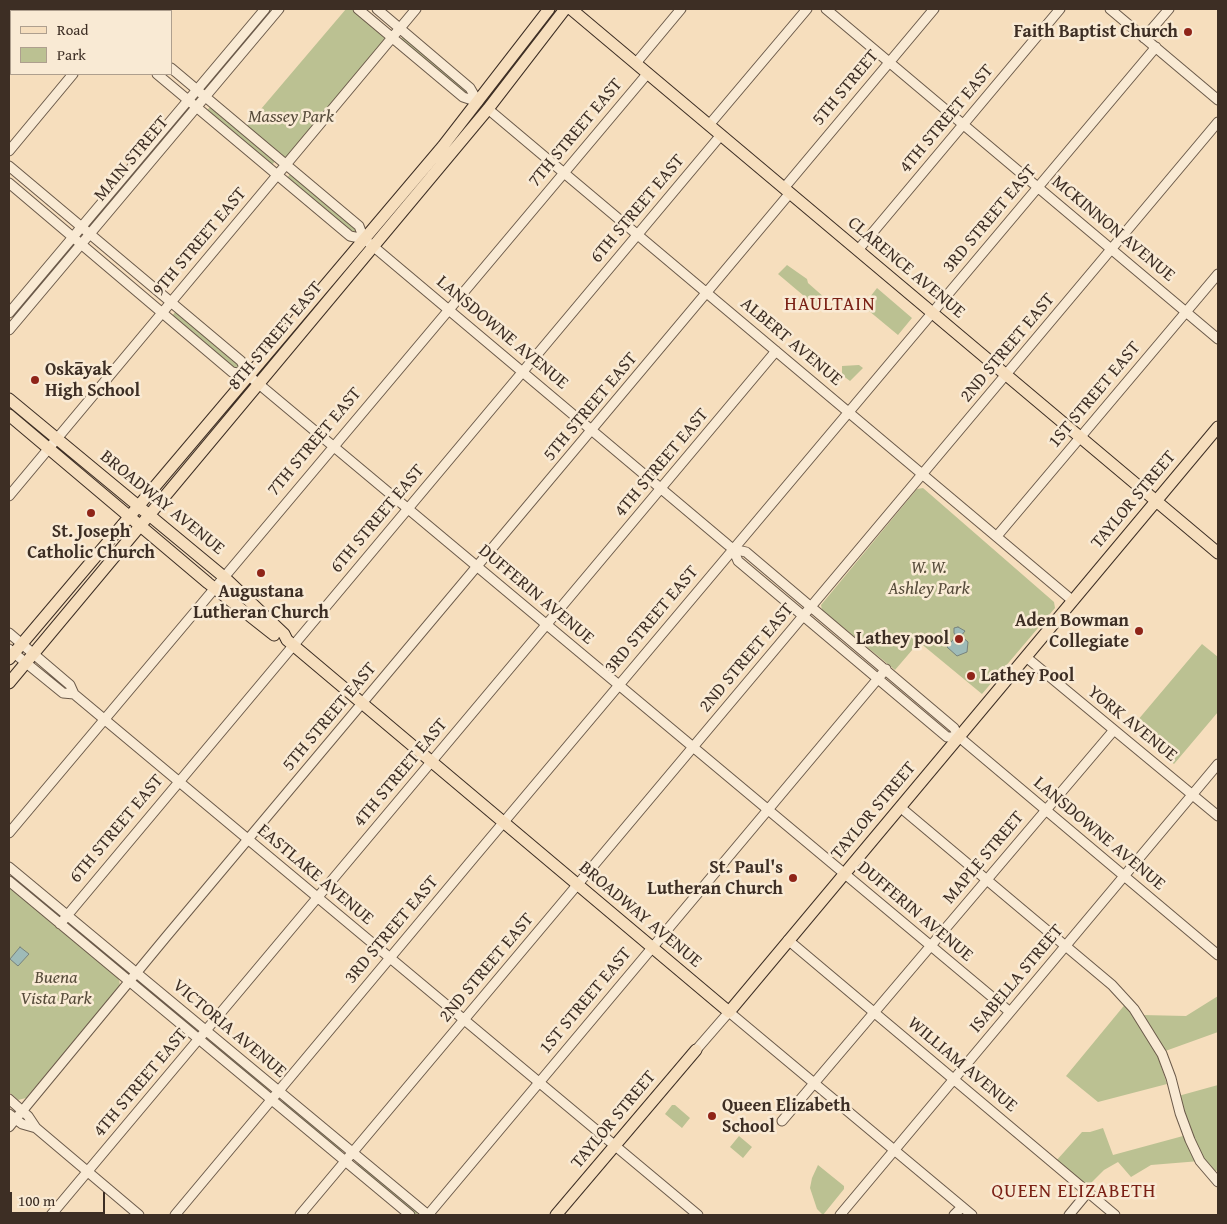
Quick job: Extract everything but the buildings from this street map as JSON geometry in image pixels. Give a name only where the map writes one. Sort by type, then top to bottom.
[{"type":"main road","name":"8TH STREET EAST","points":[[13,651],[443,146],[549,9]]},
{"type":"main road","name":"8TH STREET EAST","points":[[9,682],[374,247],[488,109],[565,9]]},
{"type":"main road","name":"CLARENCE AVENUE","points":[[571,9],[1218,553]]},
{"type":"main road","name":"BROADWAY AVENUE","points":[[9,399],[224,577],[284,634],[290,643],[729,1012]]},
{"type":"main road","name":"BROADWAY AVENUE","points":[[9,415],[215,589],[280,639],[290,643]]},
{"type":"main road","name":"TAYLOR STREET","points":[[729,1012],[1218,427]]},
{"type":"main road","name":"TAYLOR STREET","points":[[556,1215],[696,1050]]},
{"type":"street","name":"MAIN STREET","points":[[9,313],[265,9]]},
{"type":"street","name":"MAIN STREET","points":[[9,330],[279,9]]},
{"type":"street","points":[[358,9],[463,97],[478,102]]},
{"type":"street","points":[[377,9],[470,88],[478,102]]},
{"type":"street","name":"9TH STREET EAST","points":[[9,496],[416,9]]},
{"type":"street","name":"7TH STREET EAST","points":[[636,63],[681,9]]},
{"type":"street","points":[[709,125],[807,9]]},
{"type":"street","name":"MCKINNON AVENUE","points":[[826,9],[1218,339]]},
{"type":"street","name":"5TH STREET","points":[[677,330],[890,61],[934,9]]},
{"type":"street","name":"4TH STREET EAST","points":[[858,250],[1060,9]]},
{"type":"street","points":[[1110,9],[1218,100]]},
{"type":"street","points":[[1144,38],[1169,9]]},
{"type":"street","name":"3RD STREET EAST","points":[[174,1215],[1156,47]]},
{"type":"street","name":"LANSDOWNE AVENUE","points":[[172,69],[359,226],[364,239]]},
{"type":"street","name":"7TH STREET EAST","points":[[9,834],[648,73]]},
{"type":"street","points":[[9,151],[72,75]]},
{"type":"street","name":"LANSDOWNE AVENUE","points":[[158,75],[350,236],[364,239],[374,247],[662,488],[733,549],[738,561],[948,737],[959,737]]},
{"type":"street","name":"ALBERT AVENUE","points":[[488,109],[1073,601]]},
{"type":"street","name":"2ND STREET EAST","points":[[300,1215],[1218,122]]},
{"type":"street","name":"6TH STREET EAST","points":[[60,924],[290,643],[408,508],[721,135]]},
{"type":"street","name":"DUFFERIN AVENUE","points":[[9,166],[241,361],[248,375],[1010,1012]]},
{"type":"street","name":"DUFFERIN AVENUE","points":[[9,183],[232,372],[248,375]]},
{"type":"street","name":"1ST STREET EAST","points":[[997,536],[1218,274]]},
{"type":"street","name":"5TH STREET EAST","points":[[9,1126],[12,1116],[22,1111],[129,981],[677,330]]},
{"type":"street","name":"4TH STREET EAST","points":[[51,1215],[776,351]]},
{"type":"street","name":"LANSDOWNE AVENUE","points":[[733,549],[746,552],[812,607],[954,728],[959,737],[1218,955]]},
{"type":"street","name":"EASTLAKE AVENUE","points":[[9,633],[13,651],[29,658],[63,693],[74,694],[614,1147],[698,1215]]},
{"type":"street","name":"YORK AVENUE","points":[[1026,657],[1218,816]]},
{"type":"street","name":"1ST STREET EAST","points":[[428,1215],[886,669]]},
{"type":"street","name":"MAPLE STREET","points":[[782,1121],[932,947],[1114,730]]},
{"type":"street","name":"ISABELLA STREET","points":[[840,1215],[1218,764]]},
{"type":"street","points":[[900,807],[1112,985],[1138,1016],[1162,1054],[1171,1078],[1180,1113],[1193,1147],[1200,1161],[1218,1182]]},
{"type":"street","name":"VICTORIA AVENUE","points":[[9,867],[428,1215]]},
{"type":"street","name":"VICTORIA AVENUE","points":[[9,881],[410,1215]]},
{"type":"street","name":"WILLIAM AVENUE","points":[[788,940],[1115,1215]]},
{"type":"street","name":"TAYLOR STREET","points":[[696,1050],[729,1012]]},
{"type":"street","name":"BROADWAY AVENUE","points":[[729,1012],[972,1215]]},
{"type":"street","points":[[9,1099],[28,1116],[36,1128],[139,1215]]},
{"type":"street","points":[[12,1116],[22,1124],[36,1128]]},
{"type":"street","points":[[1069,1215],[1088,1192]]},
{"type":"street","points":[[954,1215],[962,1206]]},
{"type":"green space","points":[[268,9],[277,9],[208,89],[204,86]]},
{"type":"green space","name":"Massey Park","points":[[346,9],[358,9],[392,38],[286,165],[244,129]]},
{"type":"green space","points":[[404,36],[470,93],[467,96],[400,39]]},
{"type":"green space","points":[[210,107],[275,161],[272,165],[207,110]]},
{"type":"green space","points":[[186,108],[190,111],[92,225],[90,223]]},
{"type":"green space","points":[[291,173],[358,230],[354,235],[287,178]]},
{"type":"green space","points":[[72,245],[74,247],[9,326],[9,323],[23,303]]},
{"type":"green space","points":[[787,265],[807,279],[808,283],[825,298],[817,307],[778,274]]},
{"type":"green space","points":[[877,288],[912,318],[898,335],[863,306]]},
{"type":"green space","points":[[176,311],[237,362],[239,368],[234,368],[172,316]]},
{"type":"green space","points":[[859,365],[863,368],[850,381],[842,375],[842,366]]},
{"type":"green space","name":"W. W. Ashley Park","points":[[923,488],[1054,602],[1055,608],[982,694],[919,642],[895,670],[822,610],[821,605],[917,489]]},
{"type":"green space","points":[[1202,644],[1218,657],[1218,712],[1174,764],[1132,727]]},
{"type":"green space","name":"Buena Vista Park","points":[[9,887],[119,979],[120,986],[26,1098],[18,1100],[9,1092]]},
{"type":"green space","points":[[142,982],[197,1028],[194,1031],[140,985]]},
{"type":"green space","points":[[1218,996],[1218,1032],[1157,1054],[1167,1084],[1098,1102],[1066,1076],[1127,1002],[1142,1015],[1186,1016]]},
{"type":"green space","points":[[212,1041],[269,1088],[267,1091],[210,1043]]},
{"type":"green space","points":[[1218,1085],[1218,1169],[1211,1177],[1200,1161],[1151,1165],[1131,1177],[1118,1162],[1104,1170],[1087,1187],[1056,1161],[1082,1132],[1103,1128],[1113,1155],[1183,1136],[1171,1098]]},
{"type":"green space","points":[[284,1100],[343,1150],[341,1153],[281,1103]]},
{"type":"green space","points":[[672,1105],[675,1105],[690,1118],[682,1128],[665,1114]]},
{"type":"green space","points":[[739,1136],[752,1147],[743,1158],[730,1147]]},
{"type":"green space","points":[[358,1163],[418,1212],[416,1215],[356,1167]]},
{"type":"green space","points":[[818,1165],[844,1186],[844,1189],[823,1215],[817,1209],[810,1188]]},
{"type":"water","name":"Lathey pool","points":[[958,627],[965,631],[961,636],[968,642],[967,652],[957,656],[947,647],[956,636],[954,628]]},
{"type":"water","points":[[20,947],[29,954],[18,966],[10,959]]},
{"type":"place","name":"Faith Baptist Church","points":[[1188,32]]},
{"type":"place","name":"Oskāyak High School","points":[[35,380]]},
{"type":"place","name":"St. Joseph Catholic Church","points":[[91,513]]},
{"type":"place","name":"Augustana Lutheran Church","points":[[261,573]]},
{"type":"place","name":"Aden Bowman Collegiate","points":[[1139,631]]},
{"type":"place","name":"Lathey pool","points":[[959,639]]},
{"type":"place","name":"Lathey Pool","points":[[971,676]]},
{"type":"place","name":"St. Paul's Lutheran Church","points":[[793,878]]},
{"type":"place","name":"Queen Elizabeth School","points":[[712,1116]]},
{"type":"district","name":"HAULTAIN","points":[[830,305]]},
{"type":"district","name":"QUEEN ELIZABETH","points":[[1074,1192]]}]
